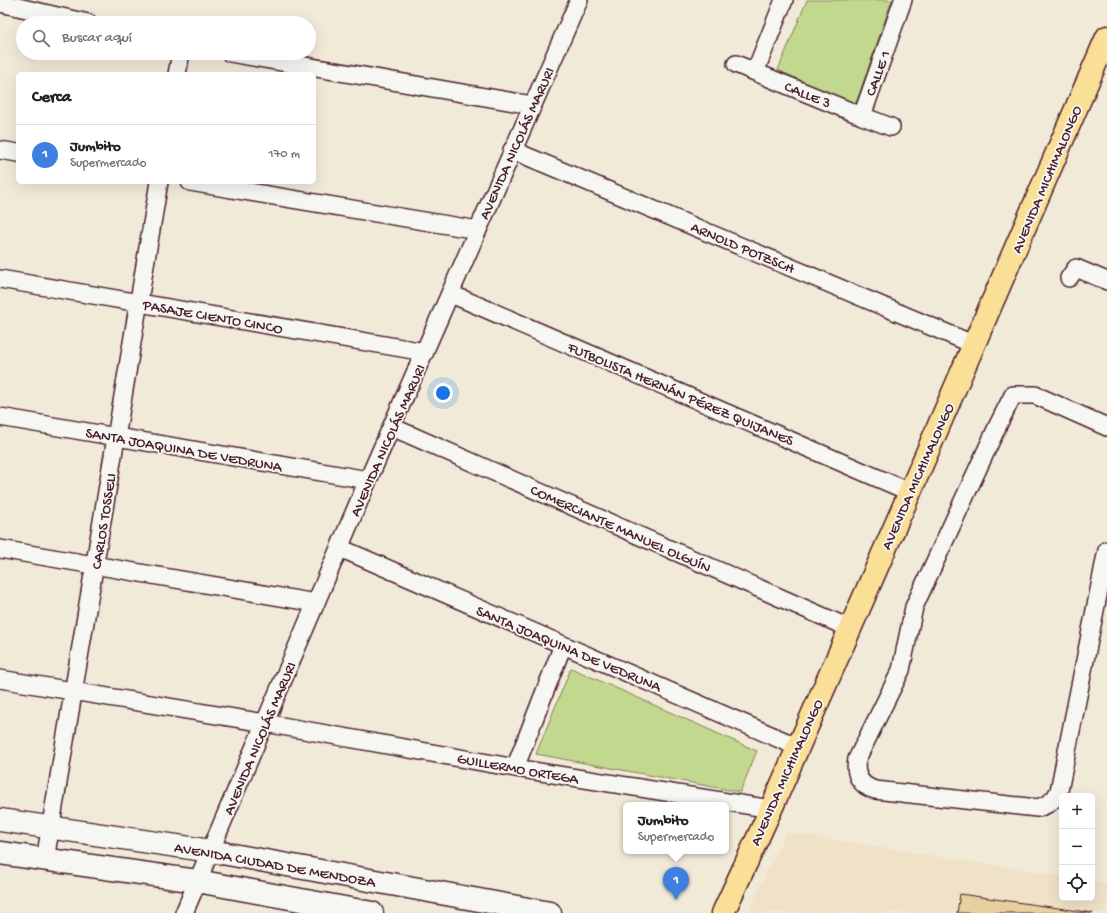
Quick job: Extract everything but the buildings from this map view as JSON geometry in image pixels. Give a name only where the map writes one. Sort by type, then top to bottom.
[{"type":"main road","name":"AVENIDA MICHIMALONGO","points":[[723,913],[771,808],[910,492],[1107,37]]},
{"type":"street","name":"AVENIDA NICOLÁS MARURI","points":[[184,913],[368,480],[579,0]]},
{"type":"street","points":[[736,64],[755,72],[784,0]]},
{"type":"street","name":"CALLE 1","points":[[891,127],[862,116],[904,0]]},
{"type":"street","points":[[0,3],[57,16]]},
{"type":"street","points":[[177,72],[180,60]]},
{"type":"street","points":[[271,60],[532,105]]},
{"type":"street","name":"CALLE 3","points":[[755,72],[862,116]]},
{"type":"street","points":[[0,150],[16,153]]},
{"type":"street","name":"ARNOLD POTZSCH","points":[[512,150],[974,345]]},
{"type":"street","name":"CARLOS TOSSELI","points":[[45,860],[75,692],[160,184]]},
{"type":"street","points":[[202,184],[478,230]]},
{"type":"street","points":[[1069,278],[1076,268],[1107,281]]},
{"type":"street","name":"PASAJE CIENTO CINCO","points":[[0,280],[425,352]]},
{"type":"street","name":"FUTBOLISTA HERNÁN PÉREZ QUIJANES","points":[[451,294],[910,492]]},
{"type":"street","points":[[1107,427],[1035,395],[1013,395],[914,607],[900,670],[857,759],[857,774],[864,784],[875,790],[1037,808],[1049,804],[1059,791],[1107,550]]},
{"type":"street","name":"SANTA JOAQUINA DE VEDRUNA","points":[[0,417],[368,480]]},
{"type":"street","name":"COMERCIANTE MANUEL OLGUÍN","points":[[392,427],[849,628]]},
{"type":"street","name":"SANTA JOAQUINA DE VEDRUNA","points":[[340,548],[798,747]]},
{"type":"street","points":[[0,549],[316,603]]},
{"type":"street","points":[[515,768],[563,645]]},
{"type":"street","name":"GUILLERMO ORTEGA","points":[[0,679],[265,723],[515,768],[771,808]]},
{"type":"street","name":"AVENIDA CIUDAD DE MENDOZA","points":[[0,820],[211,851],[548,913]]},
{"type":"street","name":"AVENIDA CIUDAD DE MENDOZA","points":[[0,853],[197,881],[372,913]]},
{"type":"shaded area","points":[[786,832],[1059,876],[1059,901],[1095,901],[1095,881],[1107,883],[1107,913],[748,913]]},
{"type":"green space","points":[[807,0],[892,0],[855,106],[778,70]]},
{"type":"green space","points":[[571,668],[757,751],[740,792],[536,754]]},
{"type":"place","name":"Jumbito","points":[[676,900]]}]
